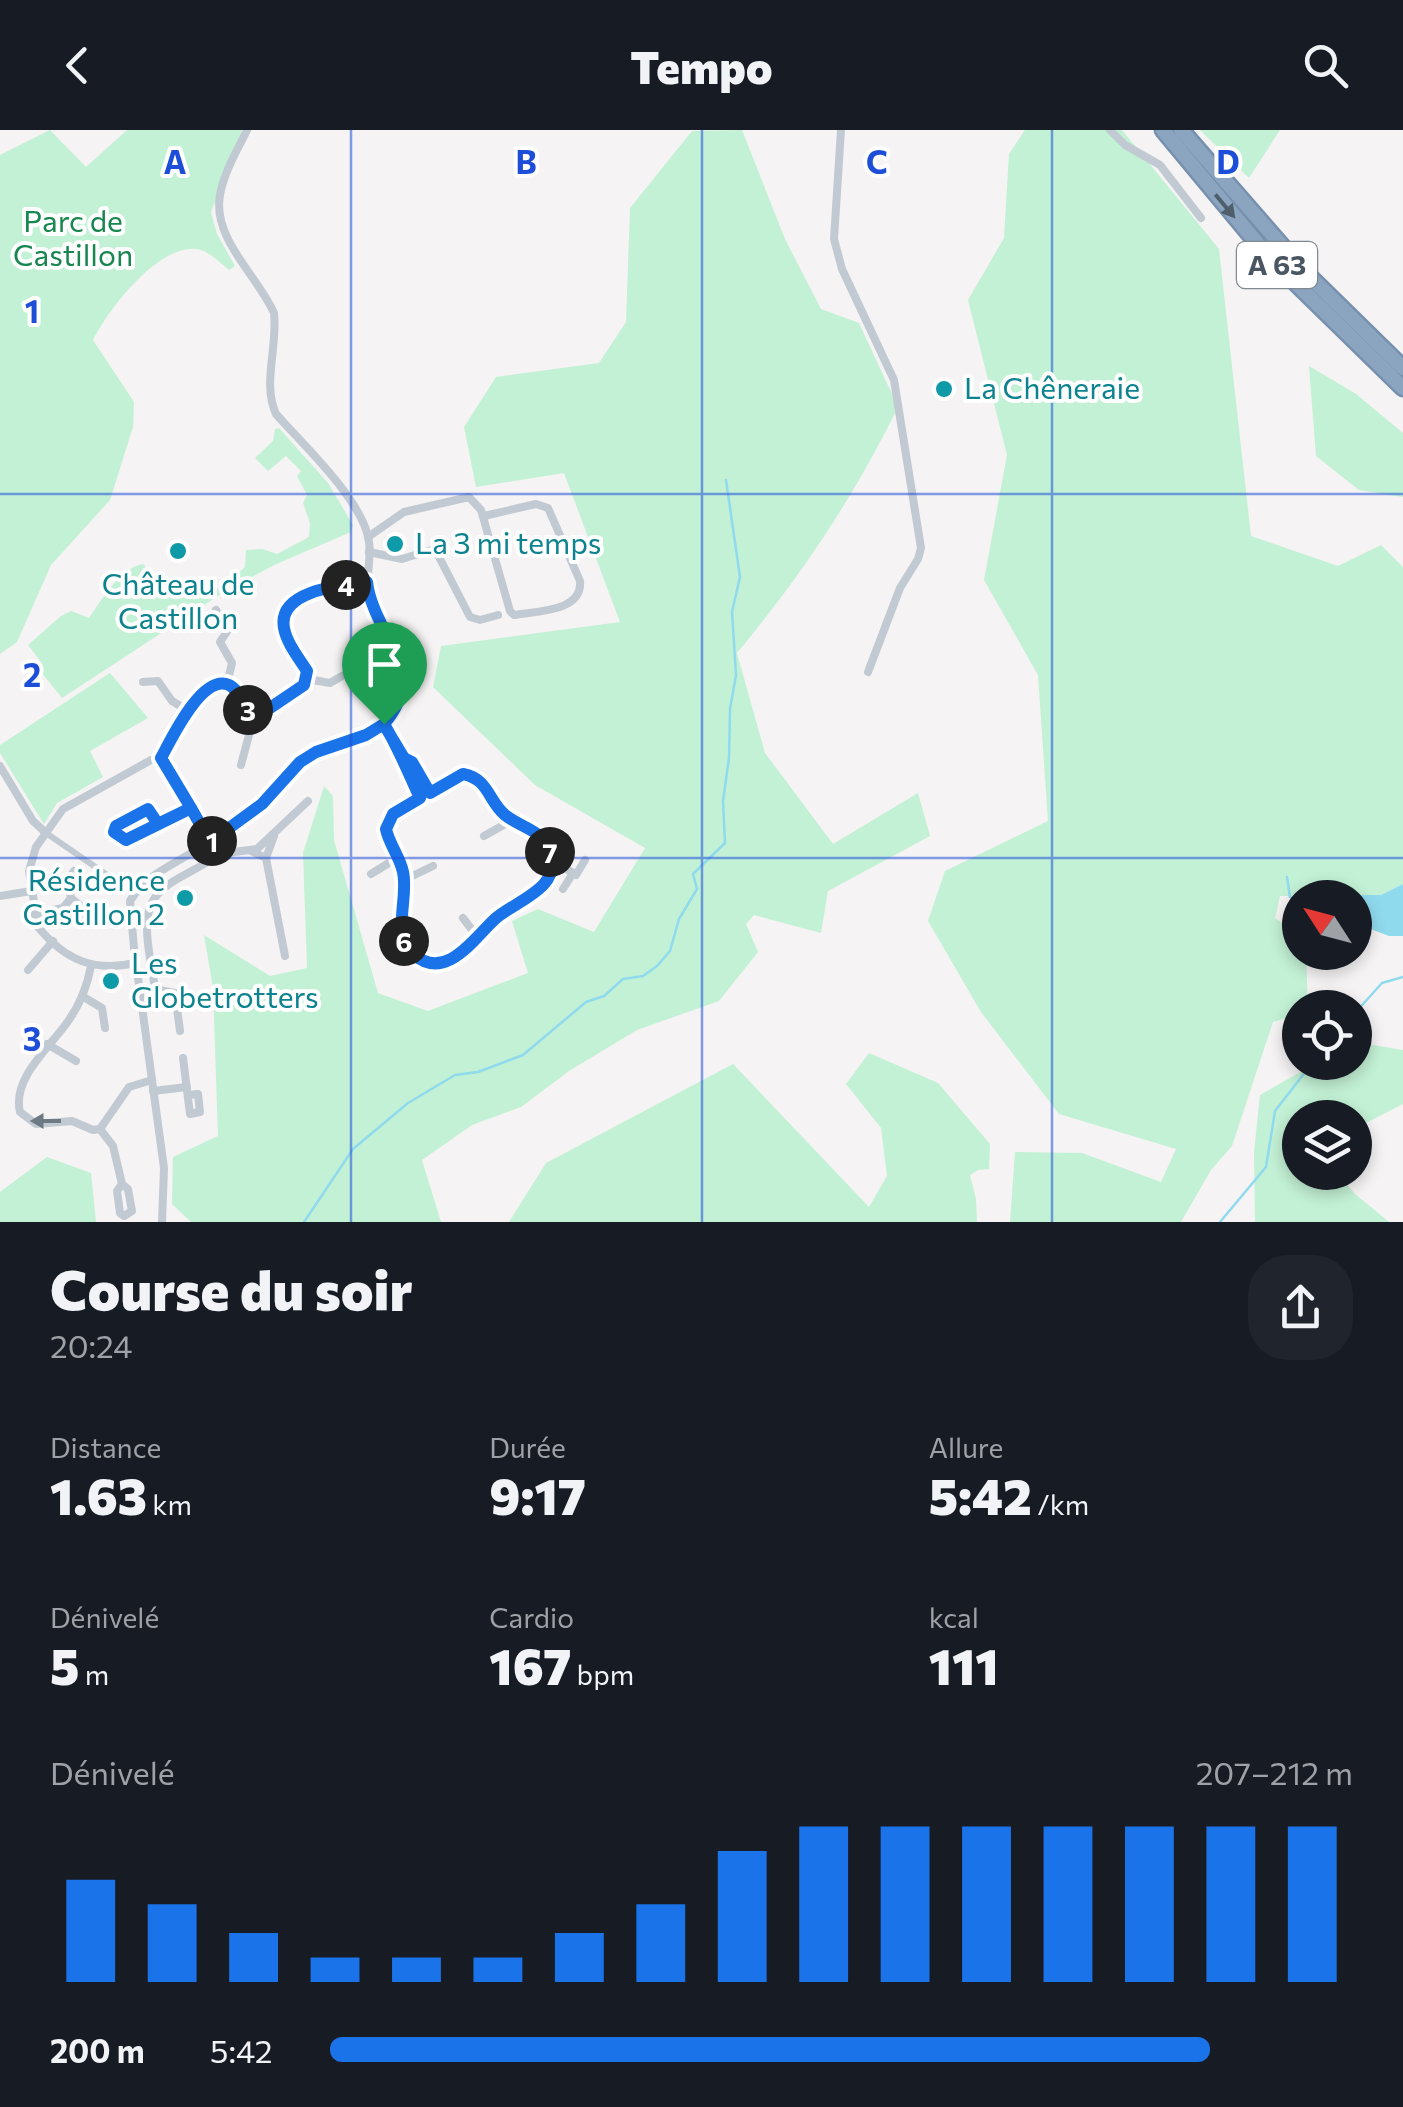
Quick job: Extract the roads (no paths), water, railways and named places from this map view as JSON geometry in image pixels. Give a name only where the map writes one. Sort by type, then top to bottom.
[{"type":"highway","name":"A 63","points":[[1164,130],[1266,254],[1403,388]]},
{"type":"highway","name":"A 63","points":[[1181,130],[1303,270],[1403,368]]},
{"type":"street","points":[[162,1222],[164,1168],[130,901],[148,878],[210,842],[262,804],[300,762],[316,752],[366,735],[384,724],[399,704],[401,669],[367,582],[368,537],[353,505],[276,414],[270,400],[274,313],[220,219],[225,176],[247,130]]},
{"type":"street","points":[[842,130],[834,239],[842,269],[894,380],[921,548],[900,588],[868,672]]},
{"type":"street","points":[[1110,130],[1160,165],[1201,218]]},
{"type":"street","points":[[368,537],[404,512],[463,496],[474,500],[484,516],[514,615],[566,606],[576,600],[580,581],[548,508],[536,504],[484,516]]},
{"type":"street","points":[[369,552],[402,558],[431,550],[438,555],[470,617],[480,620],[498,615]]},
{"type":"street","points":[[136,963],[91,966],[38,928],[29,865],[46,833],[63,809],[76,800],[161,758],[195,700],[219,684],[234,688],[249,711],[255,712],[264,712],[304,685],[307,671],[290,644],[283,622],[293,603],[318,590],[367,582]]},
{"type":"street","points":[[216,610],[228,630],[220,642],[232,664],[227,684]]},
{"type":"street","points":[[290,644],[301,637]]},
{"type":"street","points":[[307,679],[330,683],[342,676]]},
{"type":"street","points":[[143,682],[158,682],[172,701],[188,710]]},
{"type":"street","points":[[241,765],[255,712]]},
{"type":"street","points":[[384,724],[404,758],[412,762],[420,798]]},
{"type":"street","points":[[161,758],[219,854]]},
{"type":"street","points":[[0,766],[33,821],[129,890]]},
{"type":"street","points":[[463,774],[469,775],[487,788],[504,814],[545,840],[552,860],[544,886],[496,917],[462,953],[446,961],[432,962],[412,953],[404,940],[404,880],[387,836],[393,814],[430,793],[463,774]]},
{"type":"street","points":[[414,775],[430,793]]},
{"type":"street","points":[[155,989],[147,917],[158,893],[219,854],[250,850],[274,834],[308,801]]},
{"type":"street","points":[[158,824],[148,809],[116,826],[114,832],[126,840],[191,808]]},
{"type":"street","points":[[484,836],[507,823],[509,817]]},
{"type":"street","points":[[274,834],[266,858],[286,956]]},
{"type":"street","points":[[250,850],[266,858]]},
{"type":"street","points":[[370,874],[398,858]]},
{"type":"street","points":[[552,860],[576,875],[585,860]]},
{"type":"street","points":[[404,880],[433,866]]},
{"type":"street","points":[[74,871],[67,881],[72,898],[86,910],[81,917]]},
{"type":"street","points":[[563,890],[573,873]]},
{"type":"street","points":[[0,896],[31,891]]},
{"type":"street","points":[[34,914],[64,908],[72,898]]},
{"type":"street","points":[[464,918],[479,939]]},
{"type":"street","points":[[28,970],[52,940]]},
{"type":"street","points":[[391,947],[404,940]]},
{"type":"street","points":[[91,966],[82,996],[66,1024],[48,1044],[20,1089],[20,1112],[36,1124],[72,1121],[100,1129],[134,1083],[152,1080]]},
{"type":"street","points":[[140,991],[175,992],[180,1031]]},
{"type":"street","points":[[82,996],[102,1008],[105,1028]]},
{"type":"street","points":[[48,1044],[76,1061]]},
{"type":"street","points":[[153,1091],[187,1091],[183,1058]]},
{"type":"street","points":[[115,1084],[126,1091]]},
{"type":"street","points":[[100,1129],[113,1146],[122,1184]]},
{"type":"water","points":[[1403,884],[1403,936],[1372,930],[1372,895],[1381,895]]},
{"type":"waterway","points":[[304,1222],[353,1149],[408,1103],[455,1075],[478,1072],[523,1055],[586,1002],[604,996],[623,979],[643,976],[670,951],[679,919],[697,889],[693,874],[725,843],[723,801],[736,675],[732,612],[740,577],[726,480]]},
{"type":"waterway","points":[[1372,994],[1382,983],[1403,977]]},
{"type":"waterway","points":[[1220,1222],[1266,1167],[1275,1111],[1299,1080]]},
{"type":"place","name":"La Chêneraie","points":[[944,389]]},
{"type":"place","name":"La 3 mi temps","points":[[395,544]]},
{"type":"place","name":"Château de Castillon","points":[[178,551]]},
{"type":"place","name":"Résidence Castillon 2","points":[[185,898]]},
{"type":"place","name":"Les Globetrotters","points":[[111,981]]},
{"type":"park label","name":"Parc de Castillon","points":[[73,239]]}]
